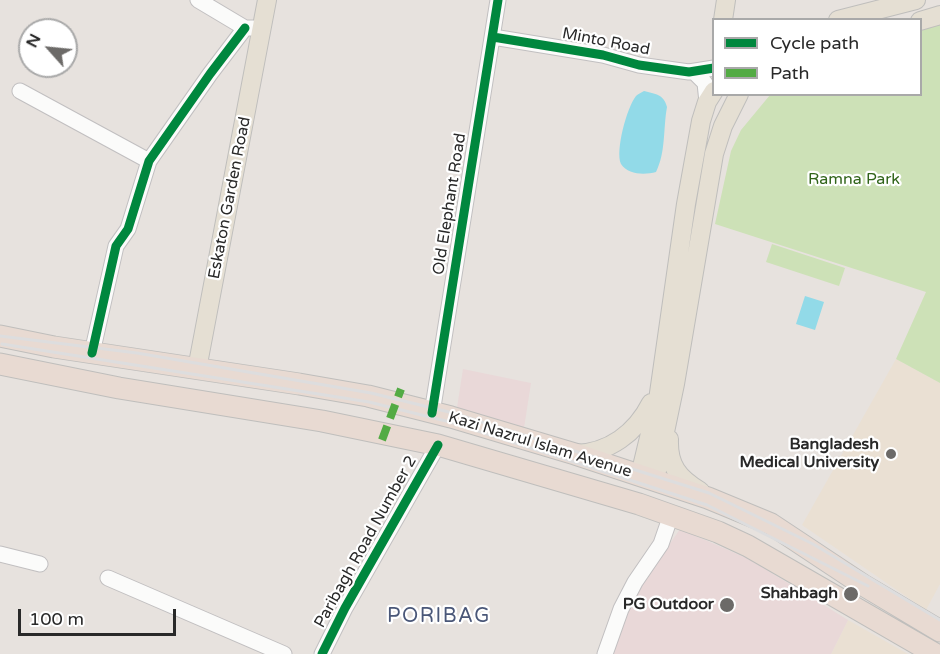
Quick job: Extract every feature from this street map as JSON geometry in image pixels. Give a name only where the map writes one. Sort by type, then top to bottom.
[{"type":"highway","name":"Kazi Nazrul Islam Avenue","points":[[0,336],[368,396],[432,412],[575,454],[708,498],[771,524],[863,585],[940,631]]},
{"type":"highway","name":"Kazi Nazrul Islam Avenue","points":[[0,364],[119,388],[321,421],[438,445],[639,504],[718,532],[774,560],[935,654]]},
{"type":"highway","points":[[639,504],[647,478]]},
{"type":"main road","name":"Eskaton Garden Road","points":[[197,369],[253,28],[267,0]]},
{"type":"main road","points":[[846,18],[916,0]]},
{"type":"main road","points":[[922,21],[940,15]]},
{"type":"main road","points":[[575,454],[594,453],[610,446],[633,430],[668,383],[686,204],[701,121],[710,96]]},
{"type":"main road","points":[[647,478],[714,154],[723,126],[738,96]]},
{"type":"main road","points":[[668,383],[678,392],[669,440],[671,458],[684,482],[708,498]]},
{"type":"street","points":[[198,0],[253,28]]},
{"type":"street","name":"Old Elephant Road","points":[[432,412],[498,0]]},
{"type":"street","name":"Eskaton Garden Road","points":[[92,352],[116,246],[128,229],[149,161],[210,74],[253,28]]},
{"type":"street","name":"Minto Road","points":[[493,37],[603,55],[639,65],[694,72],[712,68]]},
{"type":"street","points":[[694,72],[705,82],[710,96]]},
{"type":"street","points":[[20,91],[149,161]]},
{"type":"street","name":"Paribagh Road Number 2","points":[[322,654],[345,608],[438,445]]},
{"type":"street","points":[[605,654],[621,609],[635,582],[661,544],[671,515]]},
{"type":"street","points":[[0,554],[40,564]]},
{"type":"street","points":[[108,578],[284,654]]},
{"type":"shaded area","name":"Bangladesh Medical University","points":[[896,359],[940,383],[940,584],[926,610],[802,525]]},
{"type":"shaded area","points":[[463,369],[531,383],[524,428],[456,414]]},
{"type":"shaded area","name":"PG Outdoor","points":[[680,529],[749,559],[848,620],[831,654],[614,654],[623,622],[639,589]]},
{"type":"shaded area","points":[[848,620],[908,654],[831,654]]},
{"type":"green space","name":"Ramna Park","points":[[940,20],[940,383],[896,359],[926,292],[715,224],[731,151],[741,130],[769,96],[922,96],[922,26]]},
{"type":"green space","points":[[772,244],[845,268],[839,286],[766,262]]},
{"type":"water","points":[[644,91],[661,97],[667,107],[659,164],[656,172],[647,174],[632,172],[624,168],[620,158],[623,129],[629,109],[636,96]]},
{"type":"water","points":[[805,296],[824,302],[815,330],[796,324]]},
{"type":"railway","points":[[0,336],[137,353],[371,393],[453,413],[709,493],[813,544],[940,620]]},
{"type":"railway","points":[[2,344],[369,402],[450,422],[707,505],[868,586]]},
{"type":"marked path","points":[[382,440],[401,389]]},
{"type":"cycle path","points":[[432,413],[498,0]]},
{"type":"cycle path","points":[[92,353],[116,246],[128,229],[149,161],[245,28]]},
{"type":"cycle path","points":[[493,37],[603,55],[639,65],[689,72],[712,68]]},
{"type":"cycle path","points":[[322,654],[345,608],[438,445]]},
{"type":"place","name":"Bangladesh Medical University","points":[[891,454]]},
{"type":"place","name":"Shahbagh","points":[[851,594]]},
{"type":"place","name":"PG Outdoor","points":[[727,605]]},
{"type":"district","name":"PORIBAG","points":[[439,617]]}]
